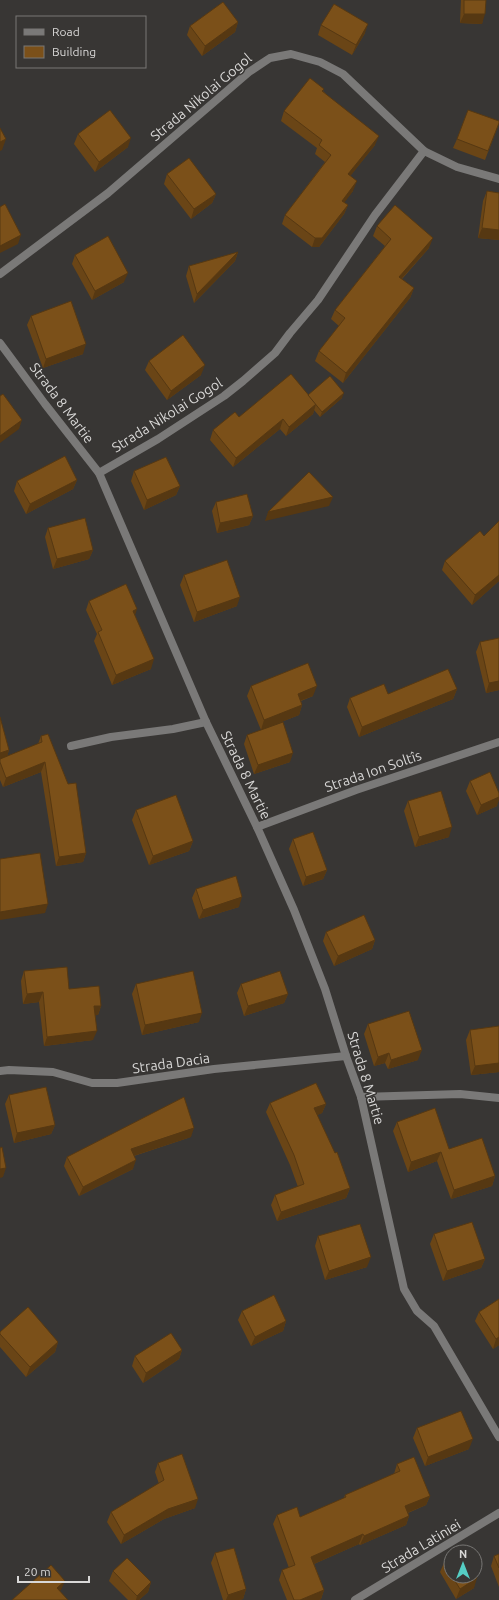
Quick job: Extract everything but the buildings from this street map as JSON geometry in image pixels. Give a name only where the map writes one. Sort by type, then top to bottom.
[{"type":"street","name":"Strada Nikolai Gogol","points":[[0,274],[108,193],[249,72],[270,58],[291,54],[320,62],[343,74],[424,151],[457,167],[499,179]]},
{"type":"street","name":"Strada Nikolai Gogol","points":[[99,473],[158,439],[224,396],[244,381],[275,353],[318,300],[375,215],[424,151]]},
{"type":"street","name":"Strada 8 Martie","points":[[0,343],[99,473],[206,722],[257,827],[294,910],[325,989],[346,1056],[362,1097],[404,1289],[417,1311],[434,1326],[499,1437]]},
{"type":"street","name":"Strada 8 Martie","points":[[71,746],[111,737],[172,729],[206,722]]},
{"type":"street","name":"Strada Ion Soltîs","points":[[257,827],[356,790],[499,742]]},
{"type":"street","name":"Strada Dacia","points":[[0,1071],[53,1072],[92,1083],[117,1083],[214,1070],[346,1056]]},
{"type":"street","points":[[362,1097],[460,1094],[499,1098]]},
{"type":"street","name":"Strada Latiniei","points":[[355,1600],[499,1513]]}]
